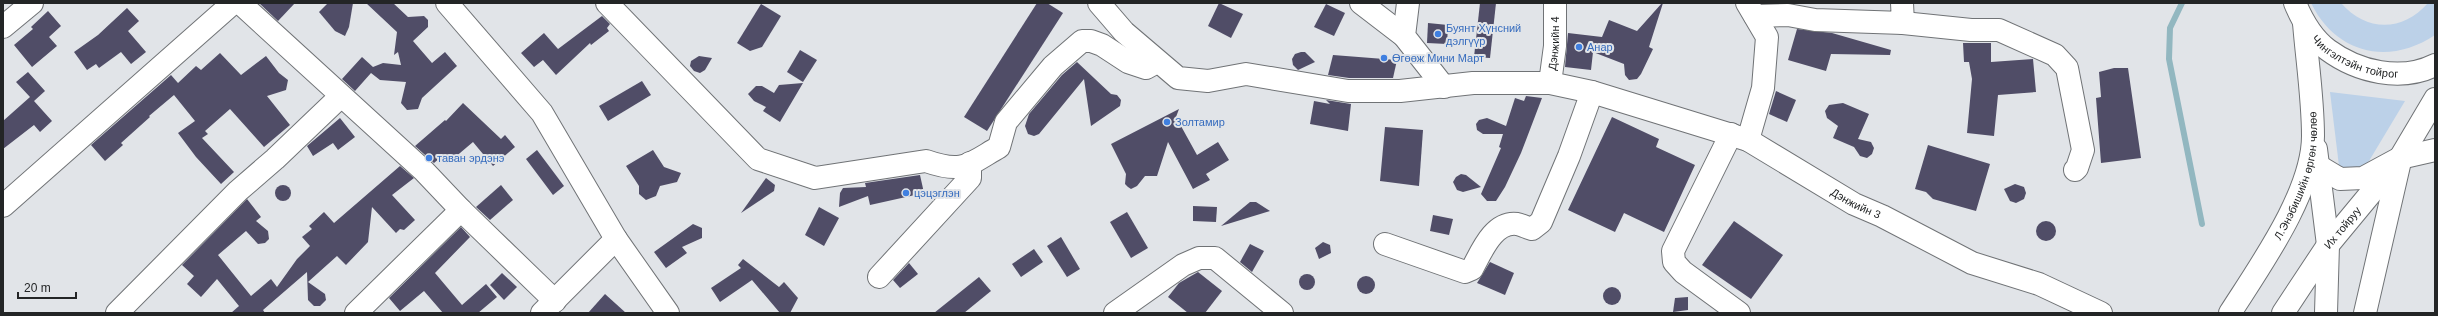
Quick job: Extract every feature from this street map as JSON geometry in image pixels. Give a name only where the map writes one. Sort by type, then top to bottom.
[{"type":"street","points":[[3,27],[32,3]]},
{"type":"street","points":[[3,206],[233,3]]},
{"type":"street","points":[[240,3],[424,171],[549,307],[616,239]]},
{"type":"street","points":[[447,3],[542,113],[616,239],[668,313]]},
{"type":"street","points":[[607,3],[758,159],[815,178],[926,161],[942,167],[963,168],[999,147],[1006,122],[1053,66],[1082,41],[1091,41],[1102,45],[1128,62],[1146,68],[1157,62]]},
{"type":"street","name":"Дэнжийн 3","points":[[1099,3],[1124,32],[1157,62],[1178,78],[1208,81],[1246,74],[1348,91],[1444,88],[1473,83],[1550,83],[1592,92],[1739,137],[1854,204],[1882,216],[1972,263],[2039,284],[2101,313]]},
{"type":"street","points":[[1360,3],[1404,36],[1444,88]]},
{"type":"street","points":[[1404,36],[1408,3]]},
{"type":"street","name":"Дэнжийн 4","points":[[1550,83],[1555,46],[1555,3]]},
{"type":"street","name":"Чингэлтэйн тойрог","points":[[2295,3],[2304,23],[2327,50],[2357,67],[2391,74],[2426,70],[2435,65]]},
{"type":"street","points":[[1751,9],[1815,20],[1903,13],[1971,30],[1999,30],[2055,55],[2067,68],[2083,150],[2075,170]]},
{"type":"street","points":[[1739,313],[1683,272],[1674,262],[1673,251],[1739,137],[1763,88],[1767,36],[1751,9]]},
{"type":"street","name":"Л.Энэбишийн өргөн чөлөө","points":[[2230,313],[2283,227],[2304,183],[2313,137],[2304,23]]},
{"type":"street","points":[[1385,244],[1465,272],[1472,269],[1487,240],[1503,228],[1516,224],[1532,230],[1541,222],[1569,156],[1592,92]]},
{"type":"street","points":[[117,313],[238,191],[275,160],[341,96]]},
{"type":"street","name":"Их тойруу","points":[[2326,313],[2328,245],[2400,158],[2435,99]]},
{"type":"street","points":[[2283,313],[2328,245],[2320,167],[2313,137]]},
{"type":"street","points":[[2320,167],[2340,179],[2363,178],[2400,158],[2435,150]]},
{"type":"street","name":"Их тойруу","points":[[2365,313],[2400,158]]},
{"type":"street","points":[[879,277],[970,178],[970,163]]},
{"type":"street","points":[[356,313],[461,210]]},
{"type":"street","points":[[1115,313],[1183,265],[1199,258],[1214,258],[1282,313]]},
{"type":"shaded area","points":[[2311,3],[2341,3],[2351,13],[2362,19],[2384,25],[2407,19],[2418,13],[2428,3],[2435,3],[2435,35],[2417,45],[2400,50],[2382,52],[2365,50],[2349,44],[2334,34],[2322,20]]},
{"type":"shaded area","points":[[2330,92],[2405,101],[2369,161],[2355,175],[2339,166]]},
{"type":"building","points":[[259,3],[295,3],[278,21]]},
{"type":"building","points":[[328,3],[353,3],[349,27],[345,36],[335,31],[319,12]]},
{"type":"building","points":[[366,3],[393,3],[408,17],[424,16],[428,20],[428,27],[413,41],[432,63],[445,52],[457,66],[422,98],[418,109],[407,110],[401,103],[406,82],[380,80],[371,73],[355,91],[342,79],[362,57],[373,67],[383,63],[401,65],[398,52],[394,55],[397,32]]},
{"type":"building","points":[[1037,3],[1047,3],[1063,13],[987,131],[964,117]]},
{"type":"building","points":[[1219,3],[1243,14],[1231,38],[1208,26]]},
{"type":"building","points":[[1480,3],[1496,3],[1490,58],[1474,57]]},
{"type":"building","points":[[1662,3],[1649,47],[1653,49],[1637,79],[1629,80],[1625,75],[1624,64],[1593,52],[1591,70],[1565,67],[1568,33],[1602,37],[1609,20],[1637,31]]},
{"type":"building","points":[[761,4],[781,16],[762,47],[750,51],[737,43]]},
{"type":"building","points":[[1326,4],[1345,13],[1334,36],[1314,27]]},
{"type":"building","points":[[127,8],[139,21],[128,31],[146,52],[131,64],[121,52],[99,68],[96,64],[87,70],[74,52],[98,35]]},
{"type":"building","points":[[48,11],[61,26],[49,37],[57,46],[32,67],[14,45],[33,29],[31,27]]},
{"type":"building","points":[[602,16],[610,24],[607,28],[609,31],[591,45],[590,43],[556,75],[543,60],[534,67],[521,53],[544,33],[558,49]]},
{"type":"building","name":"Буянт Хүнсний дэлгүүр","points":[[1428,23],[1448,25],[1447,44],[1427,43]]},
{"type":"building","points":[[1797,29],[1832,33],[1891,50],[1890,55],[1831,54],[1826,71],[1788,60]]},
{"type":"building","points":[[1963,43],[1991,43],[1991,62],[2033,59],[2036,92],[1998,95],[1994,136],[1967,133],[1972,79],[1969,62],[1964,62]]},
{"type":"building","points":[[800,50],[817,60],[803,82],[787,72]]},
{"type":"building","points":[[1305,52],[1315,62],[1298,70],[1293,65],[1292,59],[1295,54]]},
{"type":"building","points":[[220,53],[241,75],[266,56],[279,73],[288,80],[286,90],[267,96],[290,125],[264,147],[230,109],[205,131],[208,134],[202,138],[234,172],[221,184],[196,157],[178,133],[195,121],[174,95],[149,116],[150,117],[121,143],[123,145],[105,161],[91,145],[171,75],[178,83],[196,66],[201,70]]},
{"type":"building","points":[[1333,55],[1397,60],[1393,78],[1349,78],[1328,75]]},
{"type":"building","points":[[699,56],[712,58],[705,70],[700,73],[694,71],[690,66],[691,61]]},
{"type":"building","points":[[1077,62],[1111,94],[1117,95],[1121,100],[1120,106],[1091,126],[1084,79],[1039,134],[1034,136],[1028,134],[1025,126],[1029,114],[1062,75]]},
{"type":"building","points":[[2114,68],[2128,68],[2141,158],[2101,163],[2096,98],[2101,97],[2099,72]]},
{"type":"building","points":[[28,72],[45,91],[34,101],[52,121],[40,132],[34,125],[3,149],[3,121],[30,97],[16,82]]},
{"type":"building","points":[[642,81],[651,95],[608,121],[599,106]]},
{"type":"building","points":[[803,83],[780,122],[763,111],[766,107],[754,101],[748,94],[756,86],[762,86],[774,93],[779,85]]},
{"type":"building","points":[[1776,91],[1796,100],[1787,122],[1769,114]]},
{"type":"building","points":[[1526,96],[1542,98],[1521,153],[1505,187],[1496,201],[1487,201],[1481,194],[1501,148],[1499,147],[1503,134],[1483,134],[1477,130],[1476,124],[1479,120],[1487,118],[1506,126],[1515,98],[1524,101]]},
{"type":"building","points":[[1326,100],[1351,104],[1348,131],[1310,124],[1314,101],[1330,104]]},
{"type":"building","points":[[463,103],[501,139],[505,135],[515,147],[493,166],[473,142],[447,164],[441,157],[434,163],[415,146],[445,120],[446,121]]},
{"type":"building","points":[[1843,103],[1869,114],[1858,139],[1871,142],[1874,148],[1872,154],[1867,158],[1860,156],[1854,147],[1833,138],[1838,126],[1827,118],[1825,111],[1829,105]]},
{"type":"building","points":[[1179,109],[1176,117],[1197,155],[1218,142],[1229,160],[1206,174],[1210,180],[1193,189],[1168,142],[1157,176],[1145,176],[1137,186],[1131,189],[1125,184],[1126,174],[1111,144]]},
{"type":"building","points":[[1612,117],[1659,139],[1656,147],[1695,165],[1664,232],[1624,213],[1615,232],[1568,210]]},
{"type":"building","points":[[340,118],[355,137],[338,150],[333,143],[313,156],[307,146]]},
{"type":"building","points":[[1385,127],[1423,130],[1419,186],[1380,181]]},
{"type":"building","points":[[1928,145],[1990,164],[1976,211],[1933,199],[1926,192],[1915,189]]},
{"type":"building","points":[[537,150],[564,186],[553,195],[526,159]]},
{"type":"building","points":[[653,150],[664,167],[681,173],[677,182],[660,186],[656,196],[646,200],[639,194],[639,186],[626,166]]},
{"type":"building","points":[[400,166],[414,178],[392,195],[415,220],[404,230],[400,229],[396,233],[372,207],[368,242],[346,265],[337,256],[308,282],[325,294],[326,300],[320,306],[314,306],[308,300],[307,272],[263,310],[265,313],[231,313],[239,306],[217,279],[201,297],[187,284],[194,276],[182,265],[247,199],[261,217],[256,221],[268,231],[269,239],[265,243],[258,244],[246,231],[218,255],[251,296],[271,279],[277,287],[297,259],[310,246],[302,237],[312,229],[309,226],[324,212],[334,223]]},
{"type":"building","points":[[1461,174],[1466,175],[1481,187],[1463,192],[1457,190],[1453,182],[1456,177]]},
{"type":"building","points":[[920,175],[924,193],[870,205],[868,196],[839,207],[840,193],[843,188],[866,187],[865,183]]},
{"type":"building","points":[[766,178],[775,185],[774,191],[741,213]]},
{"type":"building","points":[[2015,184],[2024,187],[2026,193],[2024,199],[2016,203],[2010,201],[2004,189]]},
{"type":"building","points":[[280,185],[286,185],[291,190],[289,199],[286,201],[280,201],[275,196],[275,190]]},
{"type":"building","points":[[501,185],[513,200],[490,220],[476,207]]},
{"type":"building","points":[[1250,202],[1256,202],[1270,211],[1221,226]]},
{"type":"building","points":[[1193,206],[1217,207],[1216,222],[1193,221]]},
{"type":"building","points":[[819,207],[839,218],[824,246],[805,235]]},
{"type":"building","points":[[1127,212],[1148,248],[1131,258],[1110,222]]},
{"type":"building","points":[[1433,215],[1453,219],[1449,235],[1430,231]]},
{"type":"building","points":[[1734,221],[1783,255],[1751,299],[1702,265]]},
{"type":"building","points":[[2046,221],[2053,224],[2056,231],[2053,238],[2046,241],[2039,238],[2036,231],[2039,224]]},
{"type":"building","points":[[693,224],[702,228],[702,238],[682,247],[687,253],[666,268],[654,252]]},
{"type":"building","points":[[461,227],[470,237],[435,273],[462,305],[486,284],[497,297],[478,313],[443,313],[424,291],[400,311],[389,298]]},
{"type":"building","points":[[1061,237],[1080,269],[1067,277],[1047,246]]},
{"type":"building","points":[[1323,242],[1330,245],[1331,253],[1319,259],[1315,248]]},
{"type":"building","points":[[1250,244],[1264,251],[1252,272],[1240,262]]},
{"type":"building","points":[[1034,249],[1043,262],[1021,277],[1012,264]]},
{"type":"building","points":[[743,259],[779,287],[784,282],[798,298],[790,313],[780,313],[752,280],[720,302],[711,288],[741,268],[738,265]]},
{"type":"building","points":[[1490,262],[1514,273],[1505,295],[1477,283]]},
{"type":"building","points":[[909,263],[918,274],[900,288],[893,280]]},
{"type":"building","points":[[1198,272],[1222,291],[1205,313],[1188,313],[1168,297],[1179,283]]},
{"type":"building","points":[[502,273],[517,287],[504,300],[490,285]]},
{"type":"building","points":[[1307,274],[1313,276],[1315,282],[1313,288],[1307,290],[1301,288],[1299,282],[1301,276]]},
{"type":"building","points":[[1366,276],[1370,277],[1374,281],[1374,289],[1370,293],[1366,294],[1362,293],[1358,289],[1357,285],[1358,281],[1362,277]]},
{"type":"building","points":[[979,277],[991,291],[964,313],[934,313]]},
{"type":"building","points":[[1612,287],[1618,290],[1621,296],[1618,302],[1612,305],[1606,302],[1603,296],[1606,290]]},
{"type":"building","points":[[605,294],[626,313],[588,313]]},
{"type":"building","points":[[1688,297],[1688,310],[1673,312],[1675,298]]},
{"type":"waterway","points":[[2182,3],[2170,28],[2169,59],[2202,224]]},
{"type":"place","name":"Буянт Хүнсний дэлгүүр","points":[[1438,34]]},
{"type":"place","name":"Анар","points":[[1579,47]]},
{"type":"place","name":"Өгөөж Мини Март","points":[[1384,58]]},
{"type":"place","name":"Золтамир","points":[[1167,122]]},
{"type":"place","name":"таван эрдэнэ","points":[[429,158]]},
{"type":"place","name":"цэцэглэн","points":[[906,193]]}]
